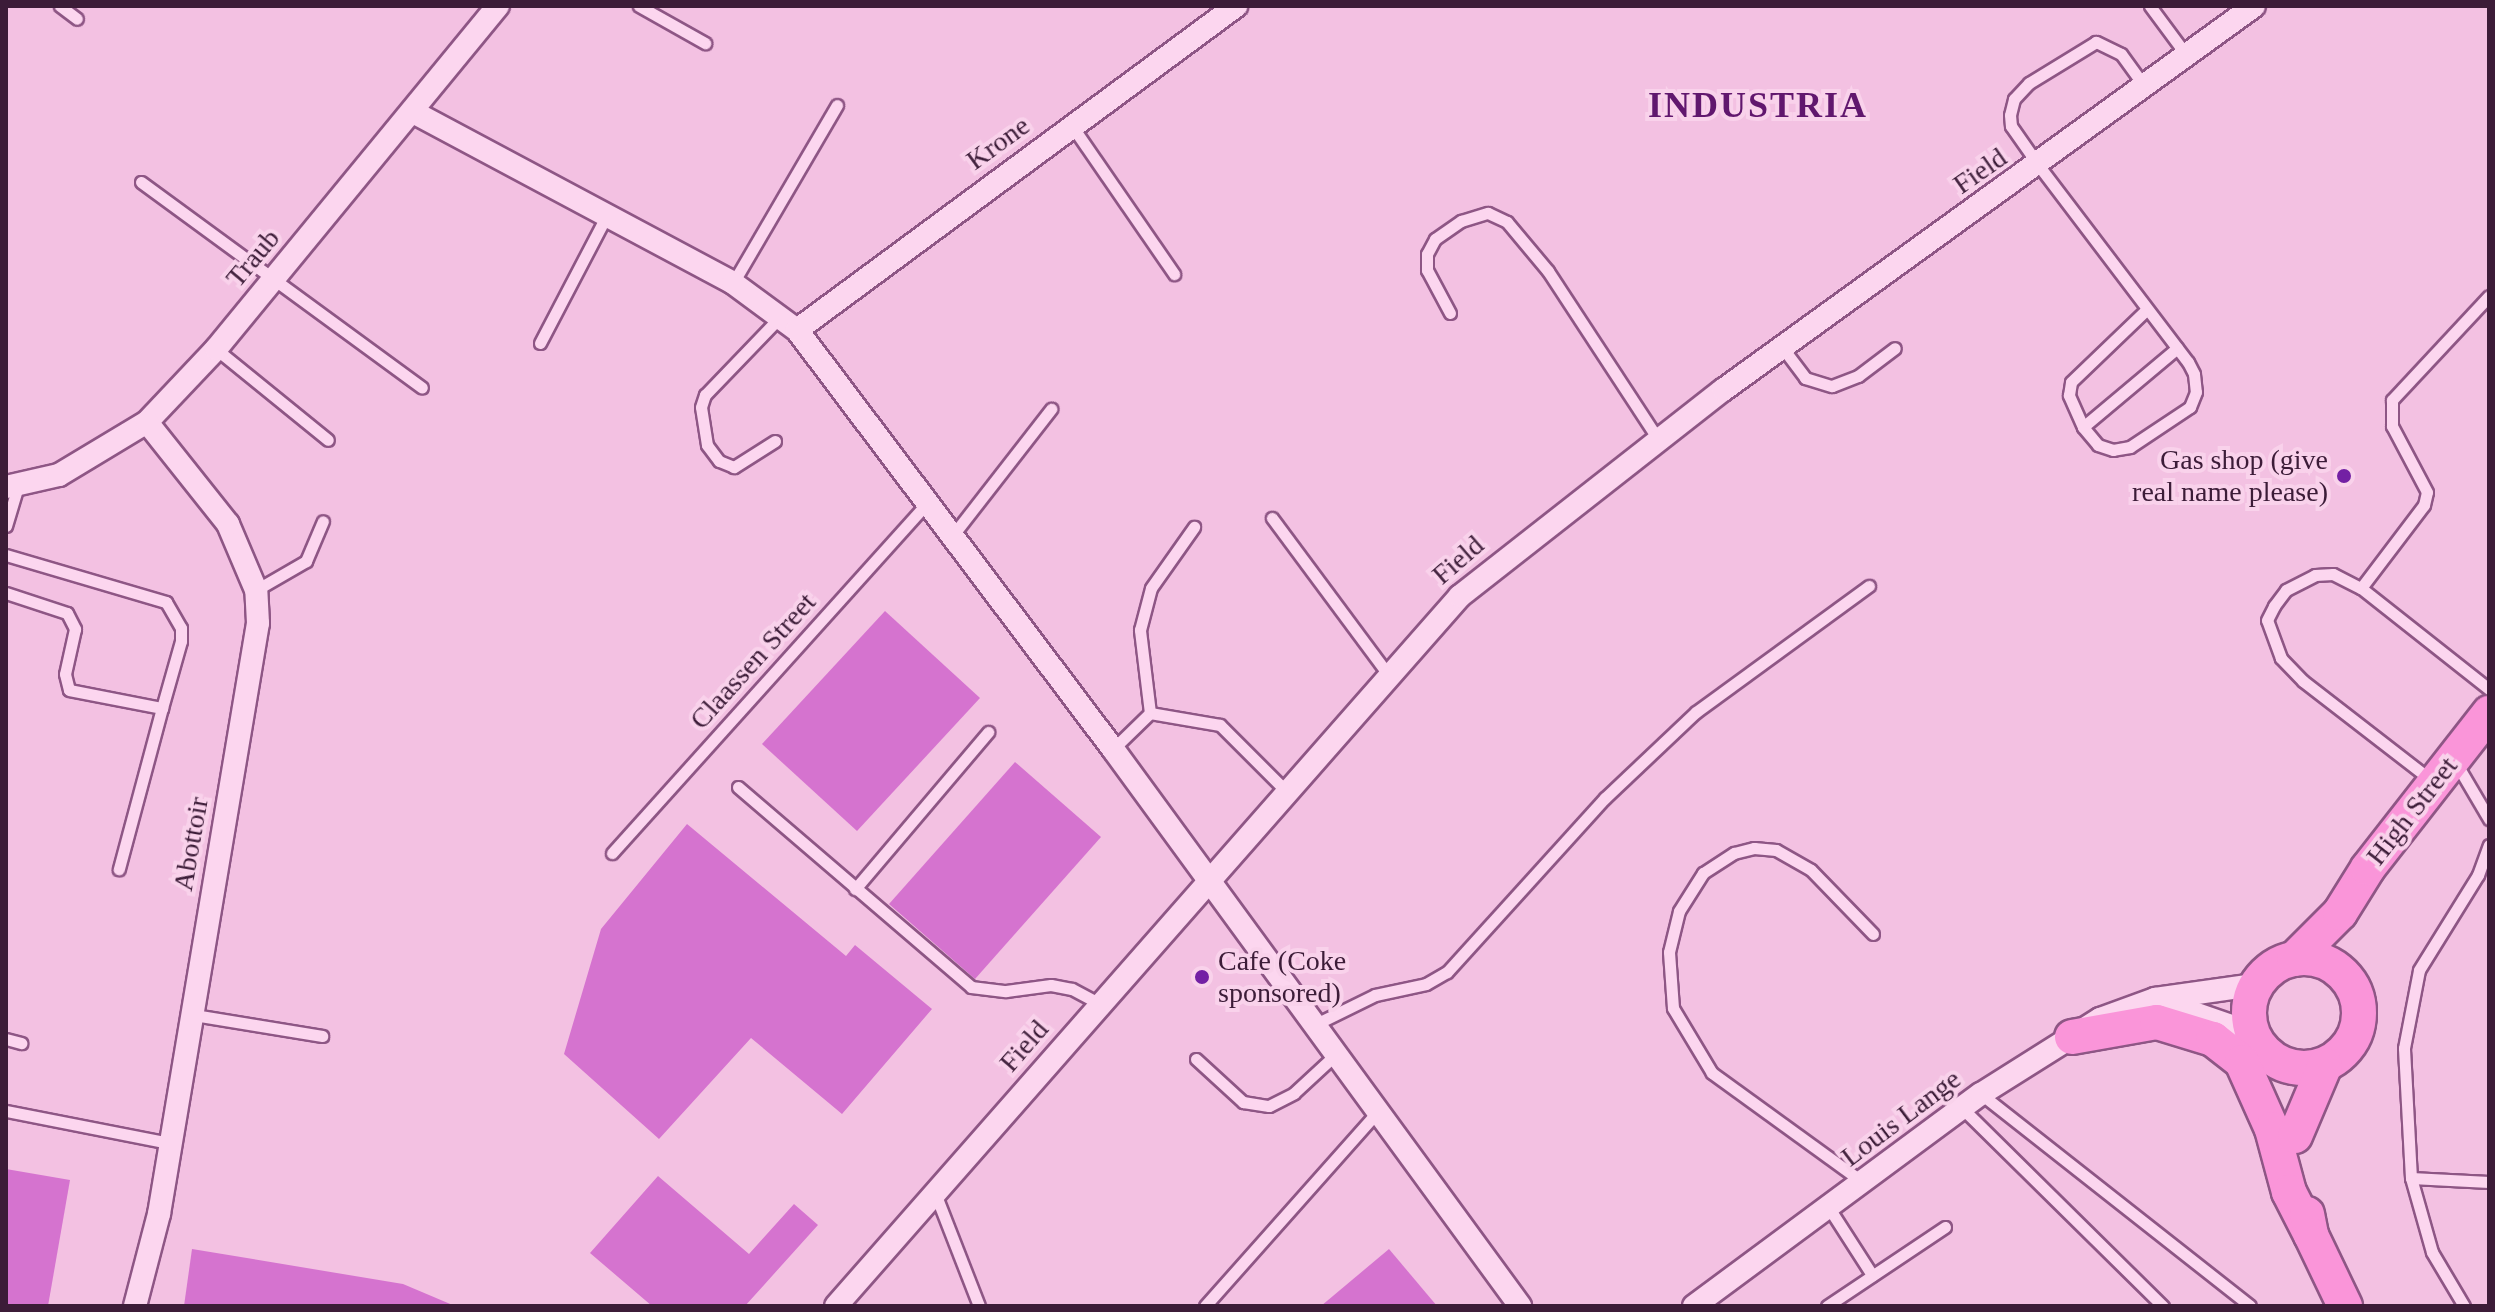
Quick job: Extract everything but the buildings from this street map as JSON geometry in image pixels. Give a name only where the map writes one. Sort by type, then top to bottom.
[{"type":"main road","name":"High Street","points":[[2253,985],[2294,959],[2340,913],[2363,874],[2489,713]]},
{"type":"main road","points":[[2340,913],[2340,971]]},
{"type":"main road","points":[[2294,959],[2322,960],[2340,971],[2356,994],[2358,1022],[2347,1048],[2325,1065],[2295,1136]]},
{"type":"main road","points":[[2253,985],[2248,1013],[2252,1033],[2277,1061],[2295,1068],[2325,1065]]},
{"type":"main road","points":[[2072,1037],[2157,1022],[2213,1039],[2242,1062],[2272,1129],[2289,1192],[2345,1306]]},
{"type":"main road","points":[[2277,1061],[2295,1136],[2311,1235]]},
{"type":"street","name":"Traub","points":[[12,487],[92,459],[147,422],[216,349],[415,113],[498,6]]},
{"type":"street","name":"Krone","points":[[788,323],[1072,126],[1236,6]]},
{"type":"street","name":"Field","points":[[836,1306],[1388,674],[1460,596],[1658,439],[1782,347],[2039,166],[2254,6]]},
{"type":"street","points":[[415,113],[733,283],[788,323],[928,502],[1113,749],[1520,1306]]},
{"type":"street","name":"Abottoir","points":[[137,1306],[159,1214],[255,662],[256,590],[228,524],[147,422]]},
{"type":"street","name":"Louis Lange","points":[[1694,1306],[1981,1094],[2114,1012],[2155,999],[2253,985]]},
{"type":"street","points":[[2155,999],[2252,1033]]},
{"type":"lane","points":[[60,6],[77,19]]},
{"type":"lane","points":[[639,6],[705,43]]},
{"type":"lane","points":[[2150,6],[2187,56]]},
{"type":"lane","points":[[2145,87],[2121,54],[2096,42],[2029,83],[2014,99],[2011,126],[2194,374],[2196,392],[2190,407],[2130,447],[2113,450],[2098,445],[2083,427],[2069,395],[2071,382],[2146,310]]},
{"type":"lane","points":[[733,283],[837,105]]},
{"type":"lane","points":[[1072,126],[1174,274]]},
{"type":"lane","points":[[141,182],[276,277],[422,388]]},
{"type":"lane","points":[[1450,313],[1427,270],[1427,254],[1435,239],[1461,221],[1488,213],[1507,222],[1548,271],[1658,439]]},
{"type":"lane","points":[[540,343],[607,215]]},
{"type":"lane","points":[[2361,588],[2424,505],[2427,492],[2392,426],[2388,414],[2392,400],[2489,296]]},
{"type":"lane","points":[[775,441],[734,467],[719,461],[707,445],[701,407],[705,395],[788,323]]},
{"type":"lane","points":[[1782,347],[1805,378],[1832,386],[1858,376],[1895,348]]},
{"type":"lane","points":[[2083,427],[2177,348]]},
{"type":"lane","points":[[216,349],[328,440]]},
{"type":"lane","points":[[953,535],[1051,409]]},
{"type":"lane","points":[[6,526],[12,487]]},
{"type":"lane","name":"Claassen Street","points":[[612,853],[928,502]]},
{"type":"lane","points":[[1272,518],[1388,674]]},
{"type":"lane","points":[[256,590],[306,561],[323,521]]},
{"type":"lane","points":[[1150,713],[1140,630],[1151,588],[1194,527]]},
{"type":"lane","points":[[6,555],[171,608],[181,641],[119,869]]},
{"type":"lane","points":[[2489,689],[2361,588],[2333,574],[2315,575],[2286,590],[2267,620],[2270,638],[2303,681],[2444,771],[2489,819]]},
{"type":"lane","points":[[1314,1025],[1375,995],[1426,984],[1447,972],[1605,798],[1696,712],[1869,586]]},
{"type":"lane","points":[[6,593],[67,613],[75,629],[65,674],[69,690],[162,708]]},
{"type":"lane","points":[[1113,749],[1150,713]]},
{"type":"lane","points":[[1150,713],[1220,725],[1286,791]]},
{"type":"lane","points":[[855,889],[988,732]]},
{"type":"lane","points":[[738,787],[971,987],[1006,991],[1051,985],[1072,989],[1100,1004]]},
{"type":"lane","points":[[2464,1306],[2432,1252],[2411,1178],[2404,1109],[2410,999],[2419,970],[2478,875],[2489,845]]},
{"type":"lane","points":[[1864,1183],[1712,1073],[1673,1008],[1669,952],[1679,911],[1703,873],[1734,853],[1754,848],[1776,850],[1811,870],[1873,934]]},
{"type":"lane","points":[[194,1015],[322,1036]]},
{"type":"lane","points":[[6,1039],[21,1043]]},
{"type":"lane","points":[[1196,1059],[1243,1102],[1269,1106],[1294,1093],[1335,1055]]},
{"type":"lane","points":[[1981,1094],[2250,1306]]},
{"type":"lane","points":[[1963,1109],[2163,1306]]},
{"type":"lane","points":[[6,1111],[169,1143]]},
{"type":"lane","points":[[1205,1306],[1377,1112]]},
{"type":"lane","points":[[2411,1178],[2489,1182]]},
{"type":"lane","points":[[935,1193],[979,1306]]},
{"type":"lane","points":[[1829,1208],[1872,1275]]},
{"type":"lane","points":[[1827,1306],[1945,1227]]},
{"type":"place","name":"Gas shop (give real name please)","points":[[2344,476]]},
{"type":"place","name":"Cafe (Coke sponsored)","points":[[1202,977]]},
{"type":"district","name":"INDUSTRIA","points":[[1758,106]]}]
